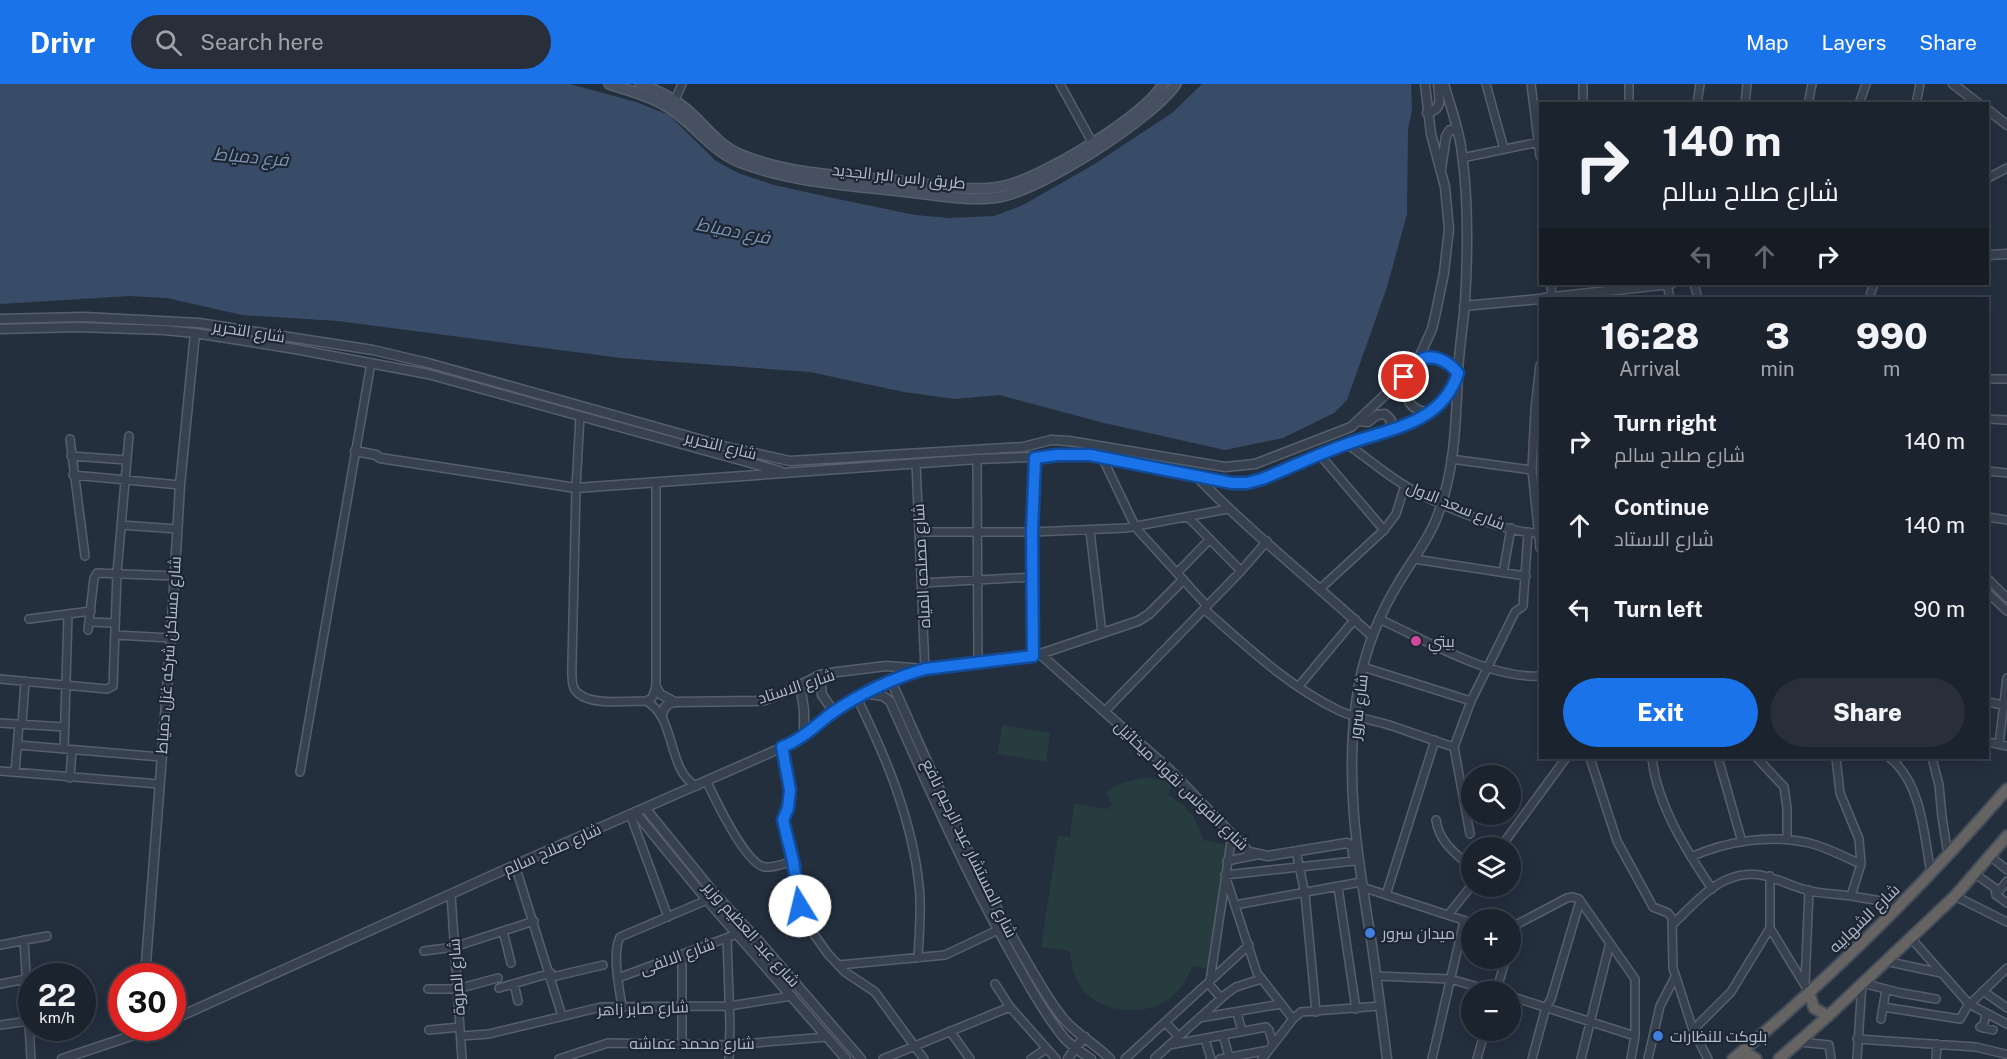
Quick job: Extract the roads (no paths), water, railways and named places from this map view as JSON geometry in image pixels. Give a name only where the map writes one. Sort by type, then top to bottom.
[{"type":"highway","name":"شارع الشهابيه","points":[[1737,1056],[1931,874],[2006,792]]},
{"type":"highway","points":[[1782,1059],[1955,896],[2007,836]]},
{"type":"highway","points":[[1807,989],[1814,1008],[1828,1016]]},
{"type":"highway","points":[[1737,1056],[1752,1056],[1756,1059]]},
{"type":"main road","name":"طريق راس البر الجديد","points":[[609,84],[664,104],[714,147],[739,162],[801,178],[976,189],[1004,186],[1032,177],[1092,142],[1149,102],[1163,84]]},
{"type":"main road","name":"طريق راس البر الجديد","points":[[640,84],[675,100],[722,143],[740,154],[804,171],[972,199],[1012,195],[1036,185],[1118,135],[1160,103],[1176,84]]},
{"type":"street","points":[[675,100],[682,84]]},
{"type":"street","points":[[1060,84],[1092,142]]},
{"type":"street","points":[[1425,84],[1427,113],[1448,205],[1447,251],[1432,329],[1415,365],[1407,388],[1407,398],[1416,410],[1430,413]]},
{"type":"street","points":[[1427,113],[1437,110],[1440,105],[1438,84]]},
{"type":"street","name":"شارع سرور","points":[[1388,1059],[1355,855],[1353,784],[1355,716],[1363,668],[1372,636],[1400,580],[1430,532],[1442,503],[1451,459],[1458,398],[1467,230],[1462,158],[1444,84]]},
{"type":"street","points":[[1486,84],[1504,149]]},
{"type":"street","points":[[1462,158],[1539,142],[1539,127],[1531,84]]},
{"type":"street","points":[[1583,84],[1583,102]]},
{"type":"street","points":[[1629,84],[1629,102]]},
{"type":"street","points":[[1697,102],[1700,84]]},
{"type":"street","points":[[1745,102],[1747,84]]},
{"type":"street","points":[[1808,102],[1812,84]]},
{"type":"street","points":[[1860,102],[1866,84]]},
{"type":"street","points":[[1916,102],[1920,84]]},
{"type":"street","points":[[1953,84],[1976,102]]},
{"type":"street","points":[[1989,111],[2007,125]]},
{"type":"street","points":[[1441,169],[1446,136],[1450,130],[1457,130]]},
{"type":"street","points":[[1989,177],[2007,168]]},
{"type":"street","points":[[1989,255],[2007,254]]},
{"type":"street","points":[[1551,297],[1591,288],[1616,294],[1651,285]]},
{"type":"street","points":[[1464,306],[1539,299]]},
{"type":"street","name":"شارع التحرير","points":[[0,319],[84,316],[199,323],[373,350],[428,363],[727,447],[790,461],[1023,447],[1047,441],[1074,442],[1225,467],[1245,467],[1351,428],[1415,365]]},
{"type":"street","name":"شارع التحرير","points":[[0,329],[87,327],[195,333],[335,356],[428,374],[785,472]]},
{"type":"street","name":"شارع مساكن شركه غزل دمياط","points":[[146,963],[171,638],[180,485],[195,333]]},
{"type":"street","points":[[312,352],[320,347],[317,342]]},
{"type":"street","points":[[335,356],[332,352],[333,348],[340,345]]},
{"type":"street","points":[[1415,365],[1424,359],[1440,359],[1458,373]]},
{"type":"street","points":[[300,772],[371,363]]},
{"type":"street","name":"شارع التحرير","points":[[355,454],[376,455],[380,458],[576,488],[916,463],[1075,455],[1102,457],[1232,483],[1247,483],[1347,444],[1385,433],[1430,413],[1445,400],[1458,373]]},
{"type":"street","points":[[1539,374],[1532,470],[1539,525]]},
{"type":"street","points":[[1989,379],[2007,380]]},
{"type":"street","points":[[1359,421],[1368,422],[1377,415],[1385,414],[1391,420],[1391,424],[1385,433]]},
{"type":"street","points":[[580,416],[572,664],[574,688],[582,697],[592,700],[646,701],[658,710],[682,772],[691,783],[697,786]]},
{"type":"street","points":[[1989,419],[2007,420]]},
{"type":"street","points":[[0,679],[107,689],[112,686],[117,573],[129,436]]},
{"type":"street","points":[[70,439],[85,556]]},
{"type":"street","points":[[1047,441],[1052,447],[1048,456]]},
{"type":"street","points":[[1074,442],[1069,448],[1075,455]]},
{"type":"street","name":"شارع سعد الاول","points":[[1347,444],[1404,485],[1442,503],[1485,520],[1539,533]]},
{"type":"street","points":[[1320,455],[1384,530]]},
{"type":"street","points":[[71,456],[127,460]]},
{"type":"street","points":[[1102,457],[1136,528],[1206,608],[1250,649],[1330,706],[1454,747]]},
{"type":"street","points":[[1035,458],[1032,532],[1036,655]]},
{"type":"street","points":[[977,459],[978,662]]},
{"type":"street","points":[[1451,459],[1532,470]]},
{"type":"street","name":"شارع مصلحه المياه","points":[[916,463],[925,669]]},
{"type":"street","points":[[1989,471],[2007,473]]},
{"type":"street","points":[[73,475],[180,485]]},
{"type":"street","points":[[1196,476],[1228,509],[1321,588],[1372,636]]},
{"type":"street","points":[[646,701],[655,693],[656,687],[656,482]]},
{"type":"street","points":[[1321,588],[1384,530],[1396,514],[1404,485]]},
{"type":"street","points":[[919,532],[1090,531],[1136,528],[1228,509]]},
{"type":"street","points":[[1188,517],[1241,571]]},
{"type":"street","points":[[1989,518],[2007,520]]},
{"type":"street","points":[[121,525],[177,529]]},
{"type":"street","points":[[1503,573],[1511,528]]},
{"type":"street","points":[[1090,531],[1102,633]]},
{"type":"street","points":[[1470,834],[1454,747],[1472,701],[1515,612],[1523,606],[1528,532]]},
{"type":"street","points":[[1180,576],[1210,539]]},
{"type":"street","points":[[1105,711],[1206,608],[1267,541]]},
{"type":"street","points":[[1414,560],[1526,576]]},
{"type":"street","points":[[115,623],[89,626],[95,575],[100,572],[175,576]]},
{"type":"street","name":"شارع الاستاد","points":[[675,702],[765,700],[820,675],[886,666],[925,669],[1036,655],[1138,621],[1149,614],[1180,576]]},
{"type":"street","points":[[922,583],[1033,577]]},
{"type":"street","points":[[1989,580],[2007,598]]},
{"type":"street","points":[[1989,594],[2007,611]]},
{"type":"street","points":[[29,619],[91,611]]},
{"type":"street","points":[[68,614],[65,727],[70,778]]},
{"type":"street","points":[[1299,686],[1355,619]]},
{"type":"street","points":[[1379,619],[1488,669],[1513,675],[1539,676]]},
{"type":"street","points":[[115,635],[171,638]]},
{"type":"street","name":"شارع الفونس نقولا ميخائيل","points":[[1036,655],[1105,711],[1171,771],[1245,849],[1257,855],[1268,856],[1347,843],[1352,846],[1355,855]]},
{"type":"street","points":[[1363,668],[1472,701]]},
{"type":"street","name":"شارع صلاح سالم","points":[[186,1014],[515,865],[707,782],[804,735],[834,712],[862,696],[891,681],[925,669]]},
{"type":"street","points":[[820,675],[822,695],[834,712]]},
{"type":"street","points":[[2003,745],[2003,705],[2007,678]]},
{"type":"street","points":[[15,772],[25,681]]},
{"type":"street","name":"شارع المستشار عبد الرحيم نافع","points":[[891,681],[951,816],[1001,917],[1044,992],[1062,1017],[1110,1059]]},
{"type":"street","points":[[800,684],[804,710],[804,735]]},
{"type":"street","points":[[656,687],[660,694],[675,702]]},
{"type":"street","points":[[862,696],[884,752],[915,854],[920,887],[918,958]]},
{"type":"street","name":"شارع المستشار عبد الرحيم نافع","points":[[862,696],[884,696],[890,701],[964,867],[998,930],[1037,998],[1065,1039],[1088,1058]]},
{"type":"street","points":[[662,716],[663,709],[675,702]]},
{"type":"street","points":[[1989,702],[2003,705]]},
{"type":"street","points":[[0,723],[65,727]]},
{"type":"street","points":[[1386,895],[1435,740]]},
{"type":"street","points":[[18,745],[161,757]]},
{"type":"street","points":[[782,747],[790,790],[788,808],[783,820],[803,919],[828,954],[852,977],[875,992],[924,1059]]},
{"type":"street","points":[[1508,837],[1565,759]]},
{"type":"street","points":[[1652,759],[1665,803],[1691,857],[1712,889]]},
{"type":"street","points":[[1718,759],[1742,842]]},
{"type":"street","points":[[1758,759],[1784,787],[1787,808],[1787,840]]},
{"type":"street","points":[[1836,759],[1840,793],[1859,839],[1861,864],[1851,896]]},
{"type":"street","points":[[1891,759],[1910,781],[1920,814],[1931,874]]},
{"type":"street","points":[[1932,759],[1939,785],[1948,855]]},
{"type":"street","points":[[1591,760],[1621,848],[1653,908],[1668,913],[1672,918],[1672,960],[1675,977],[1693,1030],[1708,1059]]},
{"type":"street","points":[[0,771],[159,784]]},
{"type":"street","points":[[679,794],[682,787],[682,772]]},
{"type":"street","points":[[707,782],[724,818],[753,860],[767,868],[793,861]]},
{"type":"street","name":"شارع عبد العظيم وزير","points":[[645,808],[714,893],[757,939],[859,1058]]},
{"type":"street","points":[[632,813],[668,917]]},
{"type":"street","name":"شارع عبد العظيم وزير","points":[[632,813],[846,1059]]},
{"type":"street","points":[[1436,820],[1437,831],[1443,841],[1461,858]]},
{"type":"street","points":[[1221,998],[1209,982],[1232,835]]},
{"type":"street","points":[[1691,857],[1713,848],[1742,842],[1787,840],[1811,843],[1861,864]]},
{"type":"street","points":[[1296,851],[1305,894],[1316,1012]]},
{"type":"street","points":[[1227,861],[1257,855]]},
{"type":"street","points":[[1225,875],[1300,868],[1355,855]]},
{"type":"street","points":[[1990,856],[2007,870]]},
{"type":"street","points":[[515,865],[562,1016]]},
{"type":"street","points":[[1975,874],[1995,888],[1996,895],[2007,903]]},
{"type":"street","points":[[1225,875],[1261,980],[1293,1018]]},
{"type":"street","points":[[1673,924],[1712,889],[1725,880],[1741,875],[1770,876],[1809,890],[1900,904]]},
{"type":"street","points":[[1770,876],[1770,928],[1807,989]]},
{"type":"street","points":[[1235,905],[1305,894],[1361,881],[1386,895],[1461,920]]},
{"type":"street","points":[[1996,895],[2007,882]]},
{"type":"street","points":[[1338,887],[1356,1009]]},
{"type":"street","points":[[1807,989],[1809,890]]},
{"type":"street","name":"شارع المروة","points":[[451,894],[462,1059]]},
{"type":"street","points":[[1955,896],[2007,922]]},
{"type":"street","points":[[1448,915],[1462,897]]},
{"type":"street","points":[[1521,923],[1567,898],[1576,897],[1581,901],[1635,979],[1635,1036],[1631,1059]]},
{"type":"street","points":[[622,1006],[617,944],[620,937],[708,900]]},
{"type":"street","points":[[1532,1059],[1546,1007],[1551,999],[1581,901]]},
{"type":"street","points":[[424,951],[454,947],[534,921]]},
{"type":"street","points":[[1693,1030],[1731,992],[1770,928]]},
{"type":"street","points":[[839,964],[945,955],[998,930]]},
{"type":"street","points":[[503,931],[511,963]]},
{"type":"street","name":"شارع الالفى","points":[[618,978],[737,934]]},
{"type":"street","points":[[0,945],[47,936]]},
{"type":"street","points":[[1910,937],[1969,1004],[2007,1024]]},
{"type":"street","points":[[727,938],[729,1059]]},
{"type":"street","points":[[748,946],[756,945],[757,939]]},
{"type":"street","points":[[24,940],[25,963]]},
{"type":"street","points":[[1581,1059],[1610,943]]},
{"type":"street","points":[[1432,1059],[1450,979],[1461,944]]},
{"type":"street","points":[[1125,1059],[1249,945]]},
{"type":"street","points":[[759,959],[762,953],[768,952]]},
{"type":"street","points":[[682,954],[682,1045]]},
{"type":"street","points":[[1885,961],[1941,973]]},
{"type":"street","points":[[500,988],[603,965]]},
{"type":"street","points":[[1883,1007],[1960,1019],[1969,1004],[2005,973]]},
{"type":"street","points":[[1376,976],[1450,979],[1461,982]]},
{"type":"street","points":[[1648,1059],[1660,1006],[1675,977]]},
{"type":"street","points":[[428,989],[457,989],[498,978]]},
{"type":"street","points":[[1155,1058],[1221,998],[1236,987],[1261,980]]},
{"type":"street","points":[[0,984],[18,981]]},
{"type":"street","points":[[1857,1059],[1862,983],[1936,999]]},
{"type":"street","points":[[514,984],[518,1001]]},
{"type":"street","points":[[995,984],[1010,1007],[1056,1059]]},
{"type":"street","points":[[1950,998],[1954,988]]},
{"type":"street","points":[[1881,1019],[1886,990]]},
{"type":"street","points":[[1983,991],[2007,1008]]},
{"type":"street","name":"شارع صابر زاهر","points":[[461,1036],[489,1034],[602,1007],[729,1006],[792,996]]},
{"type":"street","points":[[1521,999],[1635,1036]]},
{"type":"street","points":[[1199,1018],[1281,1004]]},
{"type":"street","points":[[1262,1059],[1293,1018],[1301,1012],[1380,1006]]},
{"type":"street","points":[[883,1059],[1010,1007]]},
{"type":"street","points":[[1237,1012],[1242,1032]]},
{"type":"street","points":[[1986,1014],[1982,1028],[1993,1030]]},
{"type":"street","points":[[1165,1022],[1179,1037]]},
{"type":"street","points":[[0,1025],[18,1023]]},
{"type":"street","points":[[429,1030],[460,1027]]},
{"type":"street","points":[[1169,1045],[1266,1027],[1269,1030],[1271,1047]]},
{"type":"street","points":[[950,1031],[970,1059]]},
{"type":"street","points":[[1222,1035],[1229,1057]]},
{"type":"street","name":"شارع محمد عماشه","points":[[559,1059],[608,1043],[729,1045],[827,1037]]},
{"type":"street","points":[[1068,1059],[1074,1048],[1085,1037]]},
{"type":"street","points":[[1205,1038],[1211,1059]]},
{"type":"street","points":[[1857,1039],[1987,1048],[2005,1054]]},
{"type":"street","points":[[30,1041],[31,1059]]},
{"type":"street","points":[[62,1059],[111,1041]]},
{"type":"street","points":[[1477,1059],[1482,1041]]},
{"type":"street","points":[[1800,1042],[1829,1045],[1831,1059]]},
{"type":"street","points":[[1936,1059],[1937,1044]]},
{"type":"street","points":[[1088,1058],[1096,1046]]},
{"type":"street","points":[[1220,1059],[1271,1047]]},
{"type":"street","points":[[1031,1059],[1046,1049]]},
{"type":"water","name":"فرع دمياط","points":[[0,84],[570,84],[636,102],[669,115],[716,161],[738,173],[774,185],[833,198],[915,215],[950,218],[994,216],[1023,205],[1093,165],[1172,113],[1202,84],[1411,84],[1407,214],[1387,287],[1347,400],[1334,413],[1283,438],[1225,450],[1104,423],[999,395],[955,399],[904,392],[810,372],[621,358],[338,321],[242,315],[167,298],[129,296],[0,304]]},
{"type":"place","name":"بيتي","points":[[1416,641]]},
{"type":"place","name":"ميدان سرور","points":[[1370,933]]},
{"type":"place","name":"بلوكت للنظارات","points":[[1658,1036]]}]
